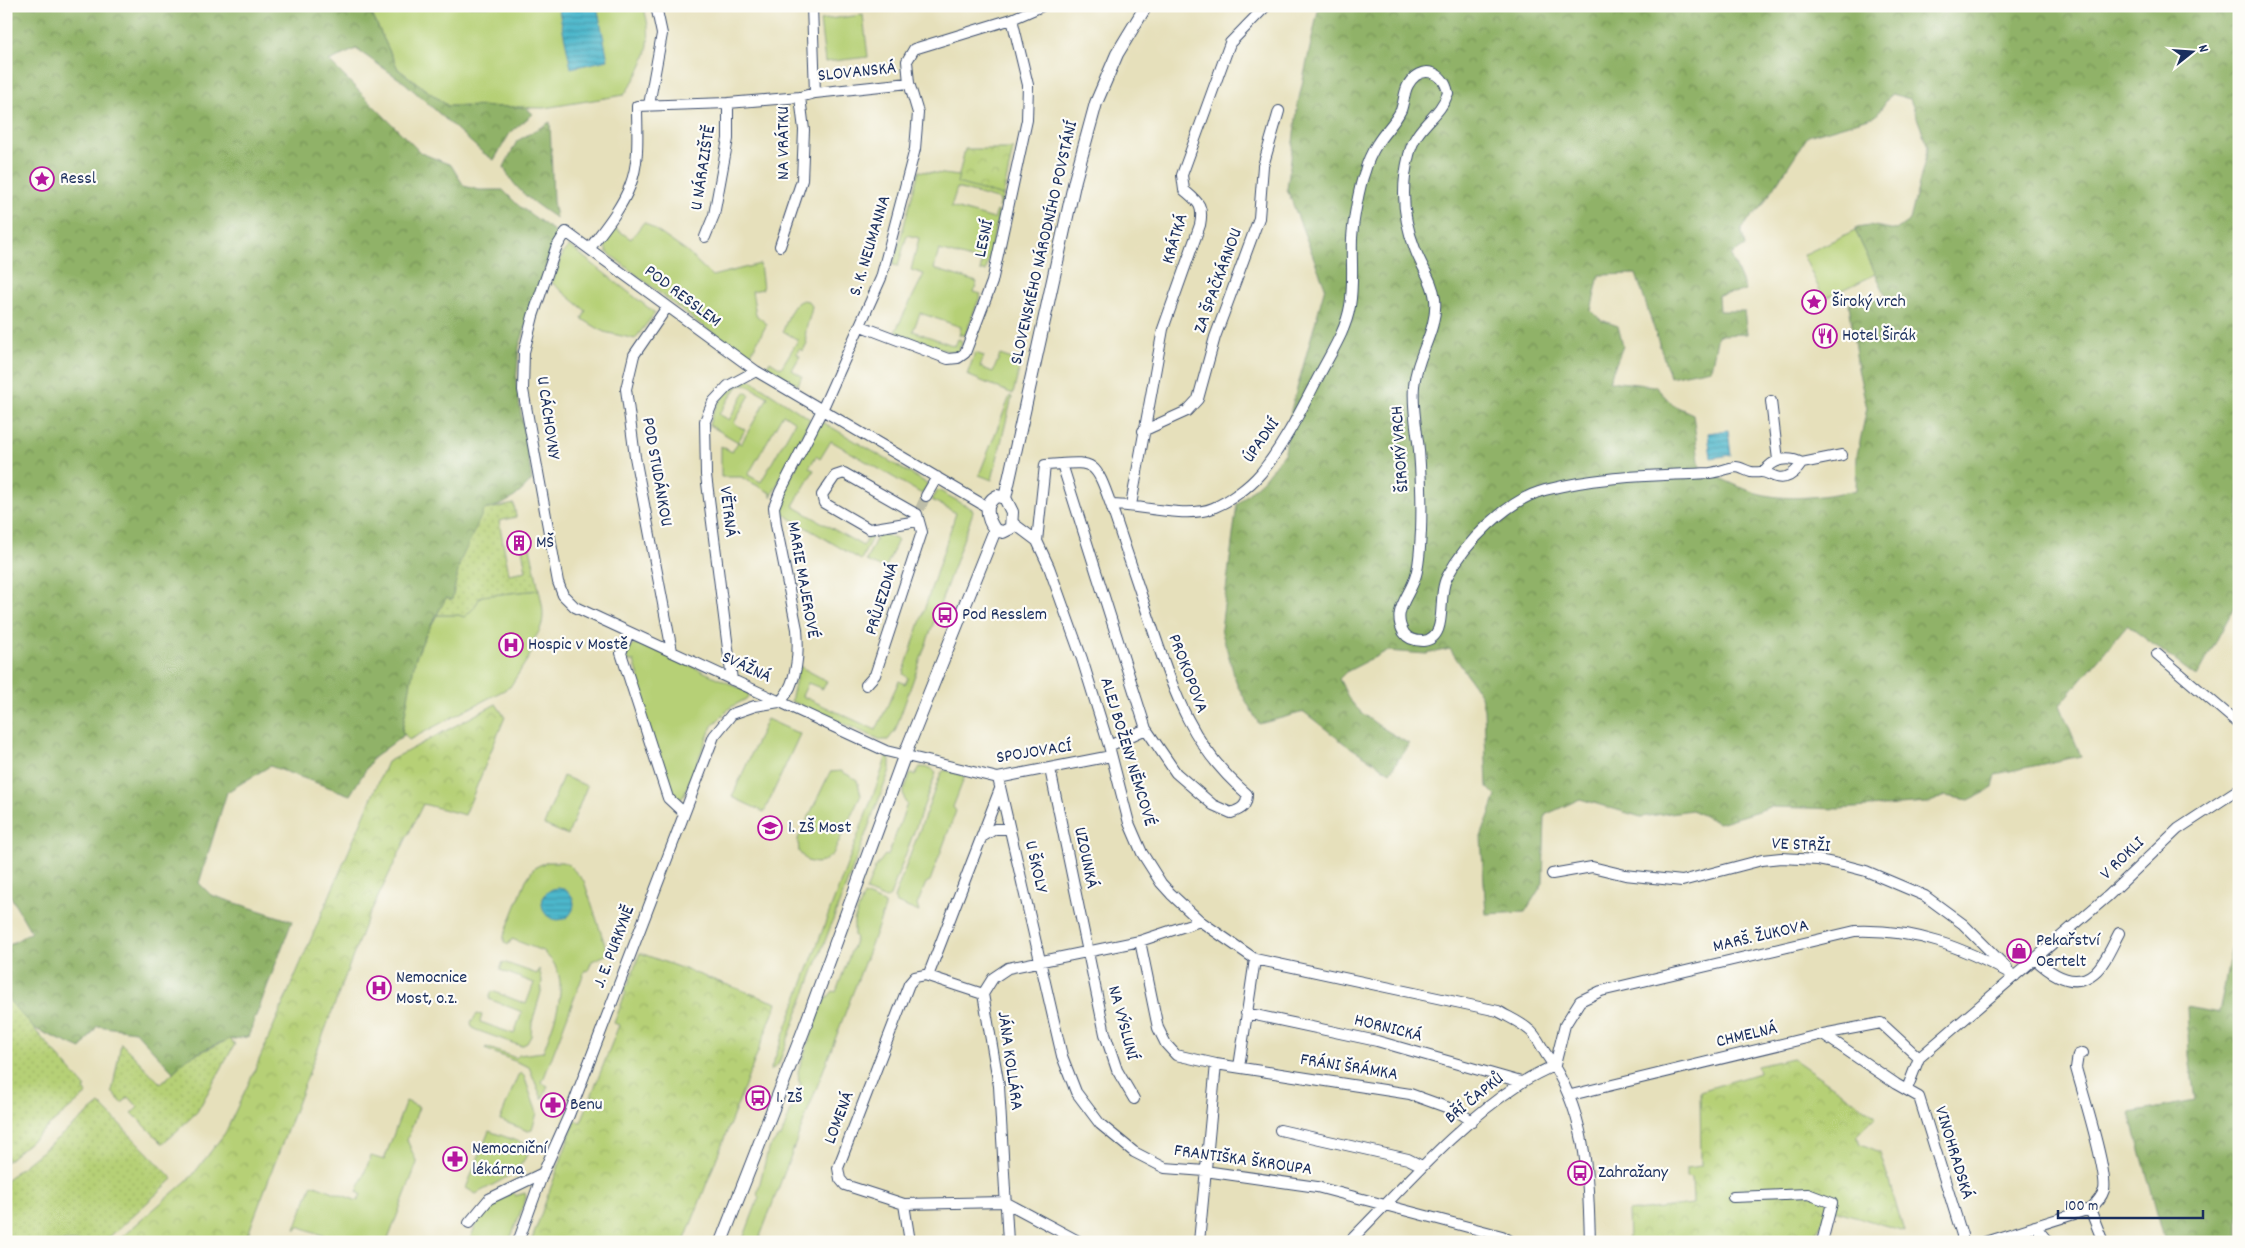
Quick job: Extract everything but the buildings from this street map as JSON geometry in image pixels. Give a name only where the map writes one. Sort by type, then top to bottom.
[{"type":"street","points":[[649,105],[662,34],[656,6]]},
{"type":"street","points":[[812,6],[815,93]]},
{"type":"street","name":"SLOVANSKÁ","points":[[590,248],[618,209],[630,185],[638,150],[637,106],[728,103],[800,97],[815,93],[909,83],[907,61],[914,49],[1012,18],[1042,6]]},
{"type":"street","name":"SLOVENSKÉHO NÁRODNÍHO POVSTÁNÍ","points":[[1005,498],[1075,180],[1096,103],[1117,54],[1146,6]]},
{"type":"street","name":"KRÁTKÁ","points":[[1131,505],[1163,329],[1200,225],[1203,211],[1198,203],[1184,190],[1182,175],[1230,43],[1266,6]]},
{"type":"street","name":"LESNÍ","points":[[860,326],[948,359],[958,358],[965,353],[992,282],[1028,120],[1028,86],[1012,18]]},
{"type":"street","name":"ŠIROKÝ VRCH","points":[[1353,280],[1352,237],[1364,171],[1377,143],[1396,121],[1403,106],[1407,86],[1412,78],[1424,73],[1436,73],[1446,83],[1448,93],[1438,112],[1423,125],[1416,135],[1409,154],[1403,195],[1406,220],[1414,249],[1430,281],[1435,301],[1431,333],[1415,375],[1413,390],[1419,454],[1420,549],[1416,577],[1399,614],[1400,625],[1410,638],[1420,641],[1428,640],[1437,634],[1442,620],[1440,603],[1443,585],[1448,575],[1464,551],[1486,526],[1518,501],[1543,490],[1607,479],[1714,473],[1737,467],[1754,473],[1764,471],[1776,478],[1789,476],[1802,463]]},
{"type":"street","name":"S. K. NEUMANNA","points":[[822,410],[882,278],[915,149],[918,113],[909,83]]},
{"type":"street","name":"NA VRÁTKU","points":[[780,246],[802,180],[804,130],[800,97]]},
{"type":"street","name":"U NÁRAZIŠTĚ","points":[[705,237],[714,215],[728,139],[728,103]]},
{"type":"street","name":"ZA ŠPAČKÁRNOU","points":[[1143,431],[1188,411],[1198,399],[1215,338],[1259,218],[1263,166],[1279,111]]},
{"type":"street","name":"POD RESSLEM","points":[[566,232],[756,371],[987,507]]},
{"type":"street","name":"U CÁCHOVNY","points":[[566,232],[556,248],[533,316],[524,352],[523,390],[558,582],[563,595],[575,607]]},
{"type":"street","name":"ÚPADNÍ","points":[[1111,506],[1131,505],[1193,513],[1212,509],[1239,493],[1260,473],[1292,427],[1346,324],[1353,280]]},
{"type":"street","name":"POD STUDÁNKOU","points":[[667,307],[634,355],[626,389],[635,457],[672,652]]},
{"type":"street","name":"VĚTRNÁ","points":[[732,680],[706,475],[706,421],[713,402],[728,386],[756,371]]},
{"type":"street","points":[[1764,471],[1770,464],[1778,460],[1771,401]]},
{"type":"street","name":"MARIE MAJEROVÉ","points":[[780,702],[789,692],[796,670],[798,646],[797,629],[774,507],[822,410]]},
{"type":"street","name":"ŠIROKÝ VRCH","points":[[1778,460],[1792,459],[1802,463],[1842,455]]},
{"type":"street","name":"PROKOPOVA","points":[[1037,541],[1045,465],[1062,464],[1084,463],[1092,466],[1101,478],[1174,693],[1192,729],[1228,778],[1247,794],[1247,802],[1242,810],[1231,813],[1213,806],[1176,773],[1146,729],[1062,464]]},
{"type":"street","points":[[844,473],[918,515],[869,528],[824,503],[822,496],[835,476],[844,473]]},
{"type":"street","points":[[926,496],[937,477]]},
{"type":"street","points":[[997,496],[1005,498],[1012,512],[1013,524],[1011,528],[1003,532],[995,530],[988,518],[987,507],[991,499],[997,496]]},
{"type":"street","name":"PRŮJEZDNÁ","points":[[866,685],[875,675],[922,532],[918,515]]},
{"type":"street","name":"ALEJ BOŽENY NĚMCOVÉ","points":[[1013,524],[1037,541],[1049,567],[1110,751],[1129,824],[1142,853],[1161,883],[1200,921],[1255,959],[1498,1011],[1529,1029],[1555,1066],[1571,1095],[1583,1142],[1588,1184],[1590,1242]]},
{"type":"street","points":[[721,1242],[806,1023],[905,754],[995,530]]},
{"type":"street","name":"SVÁŽNÁ","points":[[575,607],[886,751],[905,754]]},
{"type":"street","points":[[629,632],[621,653],[668,798],[684,813]]},
{"type":"street","points":[[2157,654],[2239,724]]},
{"type":"street","name":"J. E. PURKYNĚ","points":[[518,1242],[543,1173],[569,1115],[714,736],[732,714],[754,706],[780,702]]},
{"type":"street","points":[[1110,751],[1146,729]]},
{"type":"street","name":"SPOJOVACÍ","points":[[905,754],[999,783],[1110,751]]},
{"type":"street","name":"UZOUNKÁ","points":[[1050,769],[1088,953]]},
{"type":"street","points":[[983,994],[928,976],[982,837],[999,783]]},
{"type":"street","name":"U ŠKOLY","points":[[999,783],[1039,962]]},
{"type":"street","name":"V ROKLI","points":[[1907,1089],[1919,1058],[2108,896],[2178,829],[2239,789]]},
{"type":"street","points":[[982,837],[995,829],[1009,829]]},
{"type":"street","name":"VE STRŽI","points":[[1552,874],[1592,867],[1625,875],[1682,881],[1762,860],[1780,858],[1818,860],[1843,865],[1866,871],[1926,896],[1963,924],[2015,976]]},
{"type":"street","name":"JÁNA KOLLÁRA","points":[[1008,1242],[999,1086],[983,994],[992,978],[1008,968],[1140,941],[1200,921]]},
{"type":"street","name":"MARŠ. ŽUKOVA","points":[[1555,1066],[1565,1025],[1580,1001],[1601,990],[1855,931],[1898,932],[1942,943],[1974,954],[2015,976]]},
{"type":"street","points":[[2035,958],[2050,973],[2067,979],[2082,980],[2094,973],[2102,963],[2118,933]]},
{"type":"street","name":"FRÁNI ŠRÁMKA","points":[[1140,941],[1158,1028],[1166,1044],[1176,1055],[1216,1064],[1410,1094],[1457,1111],[1472,1121]]},
{"type":"street","name":"NA VÝSLUNÍ","points":[[1088,953],[1105,1034],[1118,1070],[1134,1099]]},
{"type":"street","points":[[1239,1067],[1255,959]]},
{"type":"street","name":"FRANTIŠKA ŠKROUPA","points":[[1039,962],[1062,1056],[1076,1092],[1100,1124],[1134,1152],[1165,1168],[1205,1171],[1317,1187],[1502,1236],[1512,1242]]},
{"type":"street","name":"LOMENÁ","points":[[928,976],[915,977],[909,984],[838,1168],[840,1179],[845,1186],[904,1204],[1005,1202]]},
{"type":"street","name":"HORNICKÁ","points":[[1246,1014],[1377,1041],[1521,1082]]},
{"type":"street","name":"CHMELNÁ","points":[[1571,1095],[1824,1034],[1881,1023],[1919,1058]]},
{"type":"street","name":"VINOHRADSKÁ","points":[[1824,1034],[1896,1084],[1919,1097],[1962,1235],[1962,1242]]},
{"type":"street","points":[[1985,1242],[2090,1209],[2099,1201],[2104,1189],[2103,1169],[2076,1068],[2078,1055],[2083,1053]]},
{"type":"street","points":[[1199,1242],[1216,1064]]},
{"type":"street","name":"BŘÍ ČAPKŮ","points":[[1349,1242],[1422,1166],[1472,1121],[1521,1082],[1555,1066]]},
{"type":"street","points":[[1280,1130],[1408,1159],[1422,1166]]},
{"type":"street","points":[[469,1223],[489,1199],[543,1173]]},
{"type":"street","points":[[1733,1197],[1808,1194],[1832,1203],[1822,1242]]},
{"type":"street","points":[[1005,1202],[1080,1242]]},
{"type":"street","points":[[904,1204],[910,1242]]},
{"type":"street","points":[[2090,1209],[2103,1242]]},
{"type":"street","points":[[2035,1226],[2048,1242]]},
{"type":"green space","points":[[6,6],[368,6],[398,69],[448,106],[525,107],[533,114],[510,133],[494,160],[482,152],[405,83],[356,49],[329,61],[421,153],[451,165],[464,186],[479,190],[503,190],[519,206],[557,233],[519,347],[516,383],[532,480],[511,500],[484,510],[456,582],[452,600],[446,598],[424,638],[415,660],[402,731],[404,735],[373,758],[350,795],[270,766],[227,792],[199,883],[211,895],[292,921],[248,1037],[227,1041],[208,1048],[189,1059],[173,1072],[135,1031],[97,1026],[81,1049],[33,1028],[6,997],[6,947],[31,932],[6,888]]},
{"type":"green space","points":[[368,6],[643,6],[647,19],[648,43],[638,74],[624,95],[544,108],[448,106],[398,69]]},
{"type":"green space","points":[[1319,6],[2239,6],[2239,598],[2197,677],[2127,625],[2060,705],[2081,756],[1996,774],[1993,788],[1969,800],[1945,796],[1928,803],[1839,809],[1771,807],[1719,823],[1692,810],[1641,817],[1580,799],[1545,815],[1543,883],[1525,912],[1486,914],[1481,837],[1496,796],[1487,787],[1484,710],[1481,696],[1450,649],[1426,654],[1387,651],[1346,672],[1339,679],[1350,700],[1362,713],[1409,744],[1390,772],[1345,744],[1304,712],[1259,724],[1237,685],[1221,629],[1237,504],[1263,480],[1285,452],[1291,410],[1325,287],[1287,189],[1298,103]],"holes":[[[1891,94],[1910,99],[1928,147],[1910,220],[1896,230],[1869,225],[1857,227],[1855,230],[1886,296],[1849,304],[1858,369],[1867,408],[1857,455],[1856,490],[1830,495],[1778,497],[1753,492],[1700,469],[1693,414],[1673,405],[1655,386],[1609,381],[1623,346],[1618,326],[1601,320],[1591,311],[1599,275],[1636,274],[1670,377],[1711,369],[1718,335],[1747,334],[1744,311],[1719,311],[1718,295],[1746,291],[1731,255],[1745,246],[1741,228],[1762,206],[1808,136],[1876,116]]]},
{"type":"green space","points":[[863,15],[868,57],[825,62],[820,20]]},
{"type":"green space","points":[[550,122],[553,201],[556,218],[520,190],[504,167],[517,141]]},
{"type":"green space","points":[[965,149],[1013,149],[1003,196],[957,183]]},
{"type":"green space","points":[[919,171],[959,176],[958,183],[1003,196],[1001,206],[998,208],[1000,200],[957,188],[951,207],[994,219],[997,211],[999,212],[986,271],[980,271],[982,262],[939,250],[934,269],[977,282],[974,292],[981,294],[965,335],[959,335],[961,327],[920,313],[913,331],[955,346],[958,339],[961,340],[962,344],[957,352],[950,352],[895,332],[924,274],[911,270],[919,238],[907,235],[898,266],[893,265]]},
{"type":"green space","points":[[644,222],[687,252],[712,276],[760,264],[763,289],[752,291],[756,315],[767,324],[749,357],[693,319],[607,252],[605,242],[613,227],[631,239]]},
{"type":"green space","points":[[1855,230],[1876,274],[1824,299],[1803,255]]},
{"type":"green space","points":[[568,247],[571,247],[655,313],[635,339],[604,332],[582,319],[586,311],[552,283],[563,253]]},
{"type":"green space","points":[[803,300],[808,301],[812,306],[806,330],[807,343],[803,351],[799,349],[797,354],[800,356],[792,370],[802,376],[798,385],[766,368],[770,361],[781,368],[798,340],[783,331],[792,308]]},
{"type":"green space","points":[[975,353],[984,356],[980,367],[993,372],[1000,355],[1021,362],[1013,394],[967,375]]},
{"type":"green space","points":[[749,379],[810,419],[771,497],[771,493],[741,477],[721,477],[721,446],[732,452],[738,442],[709,425],[718,403],[723,397],[728,392]],"holes":[[[745,384],[768,397],[741,444],[738,442],[745,430],[734,423],[750,395],[745,392],[729,420],[719,414],[738,386]],[[783,414],[795,422],[761,482],[748,475]]]},
{"type":"green space","points":[[1010,396],[1012,397],[992,480],[979,475]]},
{"type":"green space","points":[[821,421],[928,484],[922,494],[831,441],[820,459],[816,456],[809,468],[814,470],[793,506],[863,546],[870,534],[873,535],[861,560],[778,511],[787,484]]},
{"type":"green space","points":[[938,490],[972,509],[973,512],[895,731],[888,740],[881,740],[791,701],[799,666],[827,681],[823,689],[808,683],[802,696],[876,730],[899,681],[905,684],[908,678],[903,674],[956,513],[932,500]]},
{"type":"green space","points":[[514,504],[516,517],[499,521],[509,574],[526,571],[522,548],[530,547],[539,590],[481,596],[473,609],[464,617],[459,615],[437,615],[446,598],[452,600],[460,562],[484,510]]},
{"type":"green space","points":[[879,532],[898,540],[885,569],[866,561]]},
{"type":"green space","points":[[539,590],[543,611],[542,624],[531,643],[532,652],[510,687],[409,740],[402,731],[413,665],[424,638],[437,615],[459,615],[464,617],[473,609],[481,596]]},
{"type":"green space","points":[[635,644],[643,644],[748,692],[749,695],[746,699],[731,707],[712,726],[683,797],[678,801],[673,797],[635,687],[636,682],[640,680],[634,661],[629,661],[626,657],[629,648]]},
{"type":"green space","points":[[496,704],[505,717],[465,815],[423,804],[365,924],[245,1242],[116,1242],[192,1176],[225,1133],[253,1074],[387,762]]},
{"type":"green space","points":[[767,719],[800,734],[764,812],[732,797]]},
{"type":"green space","points":[[887,755],[890,760],[890,770],[778,1065],[770,1071],[879,779]]},
{"type":"green space","points":[[920,767],[931,768],[936,773],[890,896],[886,899],[866,891],[875,868],[885,855],[888,856],[907,804],[903,792],[911,773],[915,775]]},
{"type":"green space","points":[[945,770],[965,776],[953,807],[956,811],[930,881],[926,883],[917,905],[919,912],[897,903],[894,898],[941,773]]},
{"type":"green space","points":[[841,771],[857,780],[861,795],[833,854],[824,861],[816,863],[807,861],[799,852],[798,839],[830,772]]},
{"type":"green space","points":[[563,776],[587,786],[568,835],[544,825]]},
{"type":"green space","points":[[546,862],[562,862],[569,865],[584,881],[608,954],[592,961],[588,971],[585,970],[542,1083],[548,1086],[542,1099],[529,1067],[485,1049],[486,1047],[516,1058],[519,1055],[543,1052],[556,1015],[560,988],[559,975],[554,964],[545,952],[512,939],[508,945],[504,942],[504,936],[526,880],[534,868]],"holes":[[[557,889],[567,891],[574,902],[562,919],[555,919],[543,906],[545,897],[549,892]]]},
{"type":"green space","points":[[864,895],[884,903],[885,908],[758,1242],[742,1242],[759,1197],[757,1195],[768,1150],[778,1137],[781,1137],[801,1083],[799,1082],[798,1071],[823,1003],[833,991],[836,992],[856,938],[854,936],[854,921]]},
{"type":"green space","points":[[2233,940],[2239,940],[2239,1242],[2165,1242],[2130,1113],[2195,1101],[2189,1055],[2187,1007],[2219,1013]]},
{"type":"green space","points":[[640,953],[777,1003],[684,1242],[531,1242],[575,1121],[581,1122],[619,1025],[614,1023],[626,992],[624,991],[626,985],[628,985]]},
{"type":"green space","points":[[503,962],[537,974],[539,969],[542,981],[541,992],[532,1023],[531,1036],[527,1043],[521,1046],[472,1027],[471,1022],[477,1014],[482,1015],[480,1022],[514,1034],[522,1012],[489,999],[492,991],[526,1004],[534,983],[500,970]]},
{"type":"green space","points":[[6,997],[86,1088],[84,1089],[87,1094],[6,1162]]},
{"type":"green space","points":[[230,1039],[235,1044],[197,1112],[163,1144],[132,1113],[138,1107],[129,1097],[122,1103],[112,1092],[121,1043],[161,1084],[188,1058]]},
{"type":"green space","points":[[1792,1058],[1876,1116],[1857,1135],[1861,1144],[1880,1152],[1904,1231],[1831,1209],[1810,1242],[1629,1242],[1628,1212],[1693,1204],[1692,1178],[1686,1177],[1686,1168],[1701,1166],[1700,1091],[1759,1073],[1757,1066]]},
{"type":"green space","points":[[521,1073],[524,1076],[537,1113],[532,1130],[528,1131],[500,1120],[518,1075]]},
{"type":"green space","points":[[406,1101],[419,1107],[407,1140],[417,1163],[387,1242],[340,1242],[298,1226],[295,1229],[312,1184],[358,1201],[361,1194],[357,1192],[371,1156],[384,1160]]},
{"type":"green space","points":[[100,1104],[173,1179],[104,1242],[6,1242],[6,1180]]},
{"type":"green space","points":[[489,1131],[531,1146],[527,1156],[516,1170],[476,1194],[466,1188]]},
{"type":"green space","points":[[513,1192],[515,1196],[525,1193],[526,1198],[509,1242],[469,1242],[484,1212]]},
{"type":"water","points":[[558,6],[597,6],[608,60],[571,68]]},
{"type":"water","points":[[1728,430],[1731,455],[1711,458],[1708,433]]},
{"type":"water","points":[[558,888],[569,893],[574,904],[569,915],[558,920],[547,915],[542,904],[547,893]]},
{"type":"tunnel","points":[[920,509],[926,496]]},
{"type":"place","name":"Ressl","points":[[42,179]]},
{"type":"place","name":"Široký vrch","points":[[1814,302]]},
{"type":"place","name":"Hotel Širák","points":[[1825,336]]},
{"type":"place","name":"MŠ","points":[[519,543]]},
{"type":"place","name":"Pod Resslem","points":[[945,615]]},
{"type":"place","name":"Hospic v Mostě","points":[[511,645]]},
{"type":"place","name":"1. ZŠ Most","points":[[770,828]]},
{"type":"place","name":"Pekařství Oertelt","points":[[2019,951]]},
{"type":"place","name":"Nemocnice Most, o.z.","points":[[379,988]]},
{"type":"place","name":"1. ZŠ","points":[[758,1098]]},
{"type":"place","name":"Benu","points":[[553,1105]]},
{"type":"place","name":"Nemocniční lékárna","points":[[455,1159]]},
{"type":"place","name":"Zahražany","points":[[1580,1173]]}]
